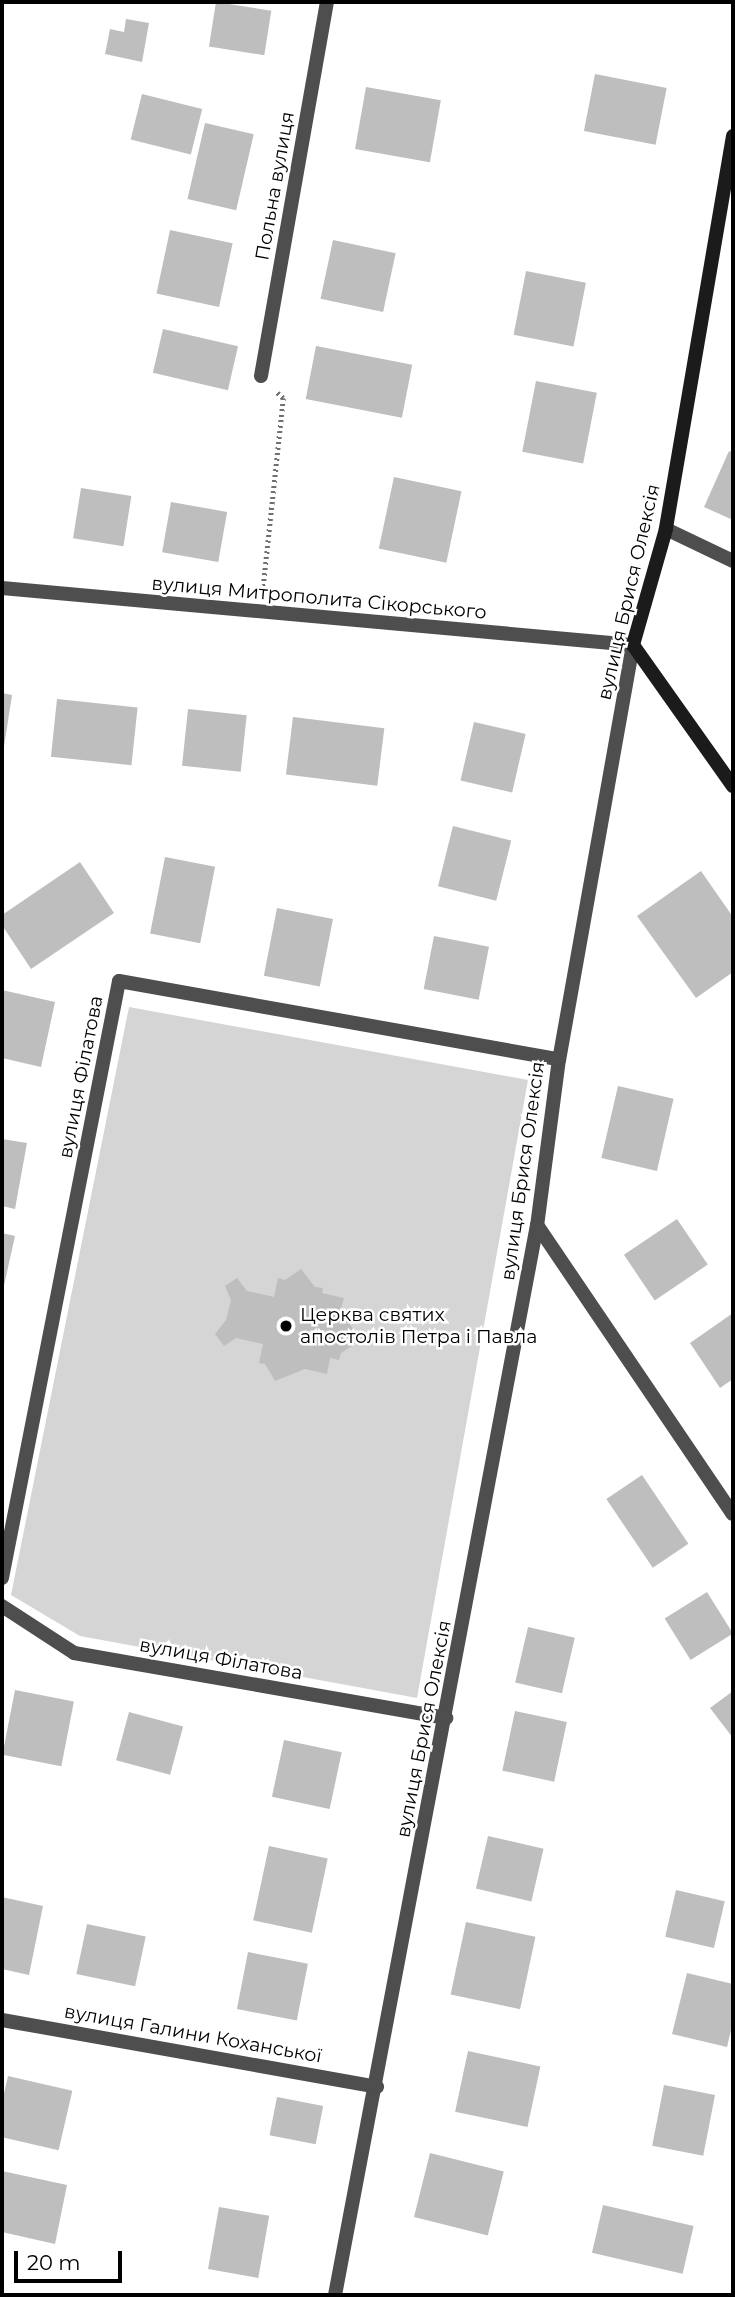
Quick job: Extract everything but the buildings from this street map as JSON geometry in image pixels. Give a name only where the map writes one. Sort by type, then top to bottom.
[{"type":"street","name":"Польна вулиця","points":[[261,376],[327,2]]},
{"type":"street","name":"вулиця Брися Олексія","points":[[335,2295],[377,2087],[537,1225],[559,1059],[633,645],[666,529],[733,136]]},
{"type":"street","points":[[666,529],[733,561]]},
{"type":"street","name":"вулиця Митрополита Сікорського","points":[[2,588],[633,645]]},
{"type":"street","points":[[633,645],[733,786]]},
{"type":"street","name":"вулиця Філатова","points":[[2,1578],[120,981],[559,1059]]},
{"type":"street","points":[[537,1225],[733,1514]]},
{"type":"street","name":"вулиця Філатова","points":[[2,1606],[74,1653],[446,1718]]},
{"type":"street","name":"вулиця Галини Коханської","points":[[2,2020],[377,2087]]},
{"type":"path","points":[[260,612],[283,398],[261,376]]},
{"type":"shaded area","points":[[129,1007],[528,1080],[417,1698],[80,1636],[11,1595]]},
{"type":"place","name":"Церква святих апостолів Петра і Павла","points":[[286,1326]]}]
